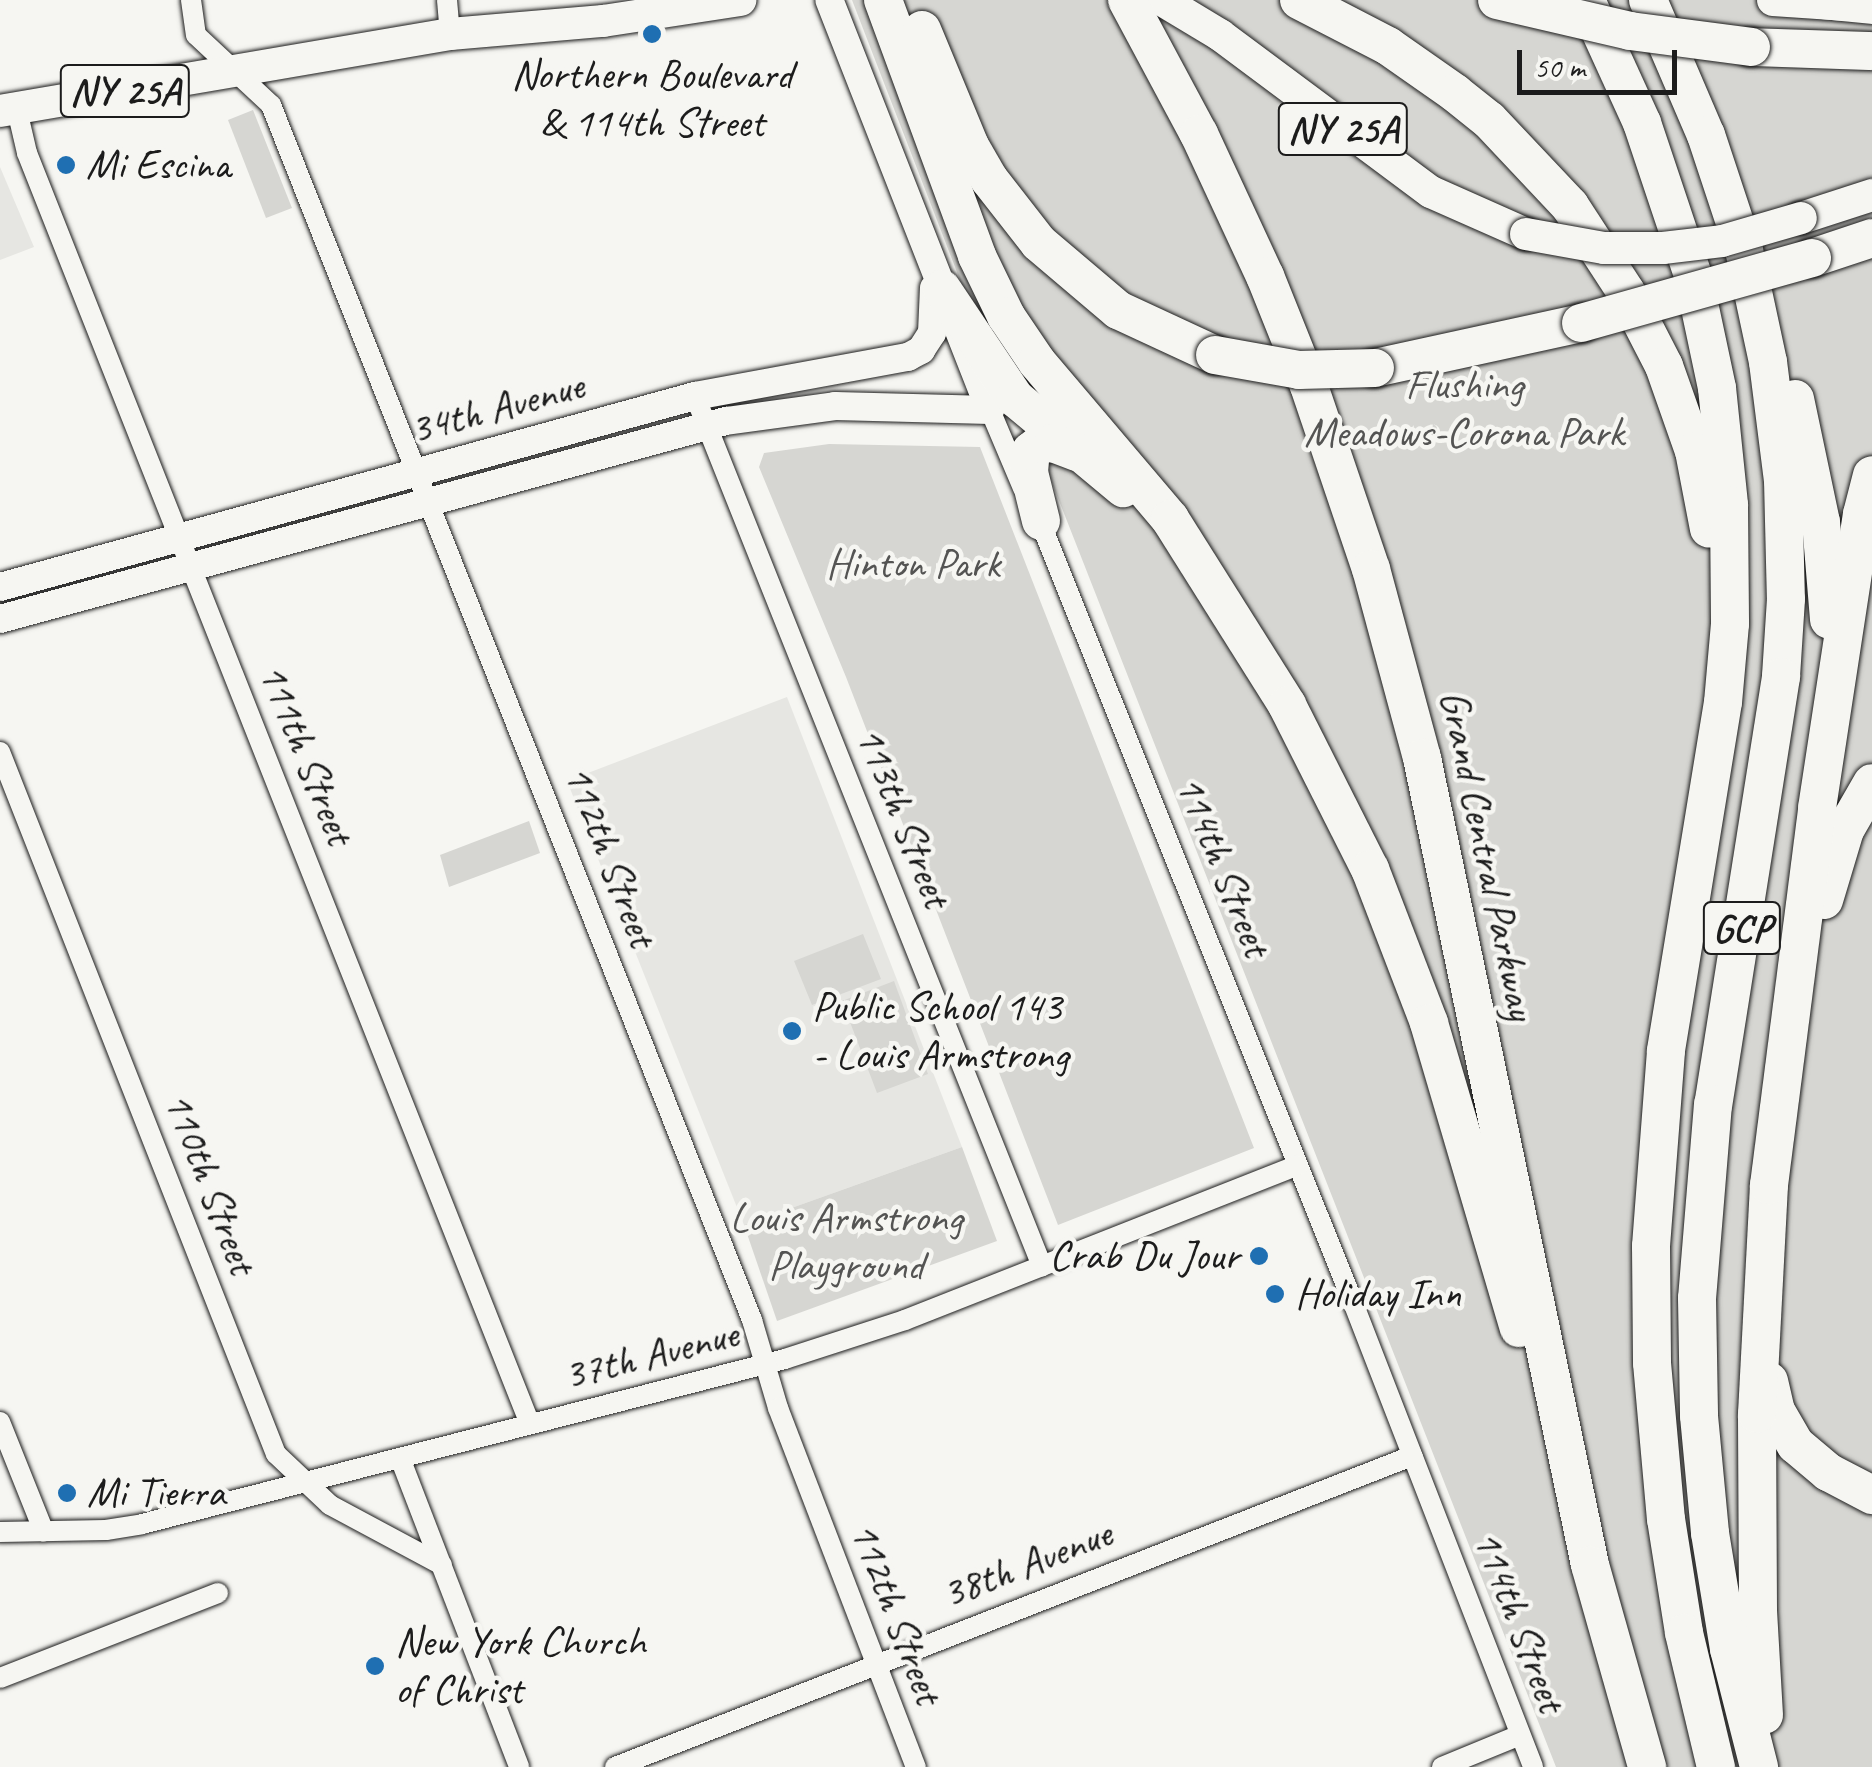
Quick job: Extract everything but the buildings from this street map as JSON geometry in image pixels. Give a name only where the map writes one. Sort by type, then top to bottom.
[{"type":"highway","points":[[882,0],[978,256],[1012,327],[1155,499],[1201,568],[1294,719],[1370,870],[1404,949],[1599,1604]]},
{"type":"highway","points":[[910,0],[970,146],[989,179],[1038,243],[1118,310],[1215,355]]},
{"type":"highway","name":"Grand Central Parkway","points":[[1127,0],[1164,64],[1249,240],[1348,495],[1388,626],[1447,872],[1599,1604],[1648,1767]]},
{"type":"highway","points":[[1300,0],[1388,46],[1488,120],[1570,206],[1637,311],[1678,402],[1701,480],[1714,594],[1718,741]]},
{"type":"highway","points":[[1496,0],[1630,31],[1751,47],[1872,51]]},
{"type":"highway","name":"GCP","points":[[1586,0],[1662,178],[1693,275],[1714,368],[1731,545],[1730,624],[1718,741],[1666,1051],[1654,1166],[1650,1285],[1654,1402],[1666,1519],[1684,1634],[1716,1767]]},
{"type":"highway","name":"GCP","points":[[1648,0],[1690,96],[1736,224],[1761,323],[1780,441],[1785,520],[1786,599],[1778,704],[1712,1104],[1697,1298],[1700,1435],[1710,1533],[1730,1649],[1759,1767]]},
{"type":"highway","points":[[1822,0],[1872,6]]},
{"type":"highway","points":[[1157,2],[1164,64]]},
{"type":"highway","points":[[910,68],[960,174],[997,226],[1027,259],[1099,312],[1146,334],[1215,355],[1284,368],[1376,368],[1581,324],[1872,238]]},
{"type":"highway","points":[[1690,96],[1727,168],[1756,248],[1818,505],[1830,616],[1817,808]]},
{"type":"highway","points":[[935,271],[1004,384],[1044,424],[1134,498],[1201,568]]},
{"type":"highway","points":[[990,410],[1044,424]]},
{"type":"highway","points":[[1041,521],[1029,472],[1031,451],[1040,444],[1053,443],[1082,455]]},
{"type":"highway","points":[[1770,1767],[1760,1670],[1757,1576],[1758,1370],[1765,1243],[1817,808],[1862,514],[1872,474]]},
{"type":"highway","points":[[1783,1078],[1832,869],[1845,830],[1872,782]]},
{"type":"highway","points":[[1765,1243],[1772,1399],[1796,1446],[1828,1472],[1872,1495]]},
{"type":"highway","points":[[1828,1472],[1872,1462]]},
{"type":"main road","points":[[450,34],[574,0]]},
{"type":"main road","points":[[450,34],[603,21],[740,0]]},
{"type":"main road","points":[[1773,0],[1872,6]]},
{"type":"main road","name":"NY 25A","points":[[1157,2],[1220,35],[1431,192],[1526,234],[1584,246],[1652,249],[1722,241],[1872,195]]},
{"type":"main road","name":"NY 25A","points":[[8,110],[450,34]]},
{"type":"street","name":"112th Street","points":[[191,0],[196,35],[271,105],[745,1301],[764,1365],[916,1767]]},
{"type":"street","points":[[447,0],[450,34]]},
{"type":"street","name":"114th Street","points":[[829,0],[990,410],[1041,521],[1298,1165],[1533,1767]]},
{"type":"street","name":"111th Street","points":[[8,110],[530,1424]]},
{"type":"street","name":"34th Avenue","points":[[0,587],[695,396],[917,353],[932,333],[936,316],[935,271]]},
{"type":"street","name":"113th Street","points":[[695,396],[1042,1266]]},
{"type":"street","name":"34th Avenue","points":[[0,619],[756,414],[835,406],[990,410]]},
{"type":"street","name":"110th Street","points":[[0,752],[276,1454],[330,1505],[442,1565]]},
{"type":"street","name":"37th Avenue","points":[[0,1532],[142,1524],[764,1365],[870,1332],[1298,1165]]},
{"type":"street","points":[[0,1422],[44,1532]]},
{"type":"street","name":"38th Avenue","points":[[615,1767],[1412,1456]]},
{"type":"street","points":[[400,1458],[519,1767]]},
{"type":"street","points":[[0,1678],[218,1593]]},
{"type":"street","points":[[1442,1767],[1520,1735]]},
{"type":"shaded area","points":[[0,167],[34,247],[0,260]]},
{"type":"shaded area","name":"Public School 143 - Louis Armstrong","points":[[787,697],[962,1147],[744,1225],[567,781]]},
{"type":"green space","name":"Flushing Meadows-Corona Park","points":[[852,0],[1872,0],[1872,1767],[1556,1767],[1016,391],[972,311]]},
{"type":"green space","points":[[253,110],[292,208],[266,218],[228,120]]},
{"type":"green space","name":"Hinton Park","points":[[829,444],[980,447],[1254,1148],[1058,1225],[846,677],[759,467],[764,453]]},
{"type":"green space","points":[[529,821],[540,853],[449,887],[440,855]]},
{"type":"green space","points":[[863,934],[881,979],[812,1005],[794,961]]},
{"type":"green space","points":[[894,981],[928,1074],[877,1093],[842,1001]]},
{"type":"green space","name":"Louis Armstrong Playground","points":[[962,1147],[997,1241],[777,1321],[744,1225]]},
{"type":"place","name":"Northern Boulevard & 114th Street","points":[[652,34]]},
{"type":"place","name":"Mi Escina","points":[[66,165]]},
{"type":"place","name":"Public School 143 - Louis Armstrong","points":[[792,1031]]},
{"type":"place","name":"Crab Du Jour","points":[[1259,1256]]},
{"type":"place","name":"Holiday Inn","points":[[1275,1294]]},
{"type":"place","name":"Mi Tierra","points":[[67,1493]]},
{"type":"place","name":"New York Church of Christ","points":[[375,1666]]}]
